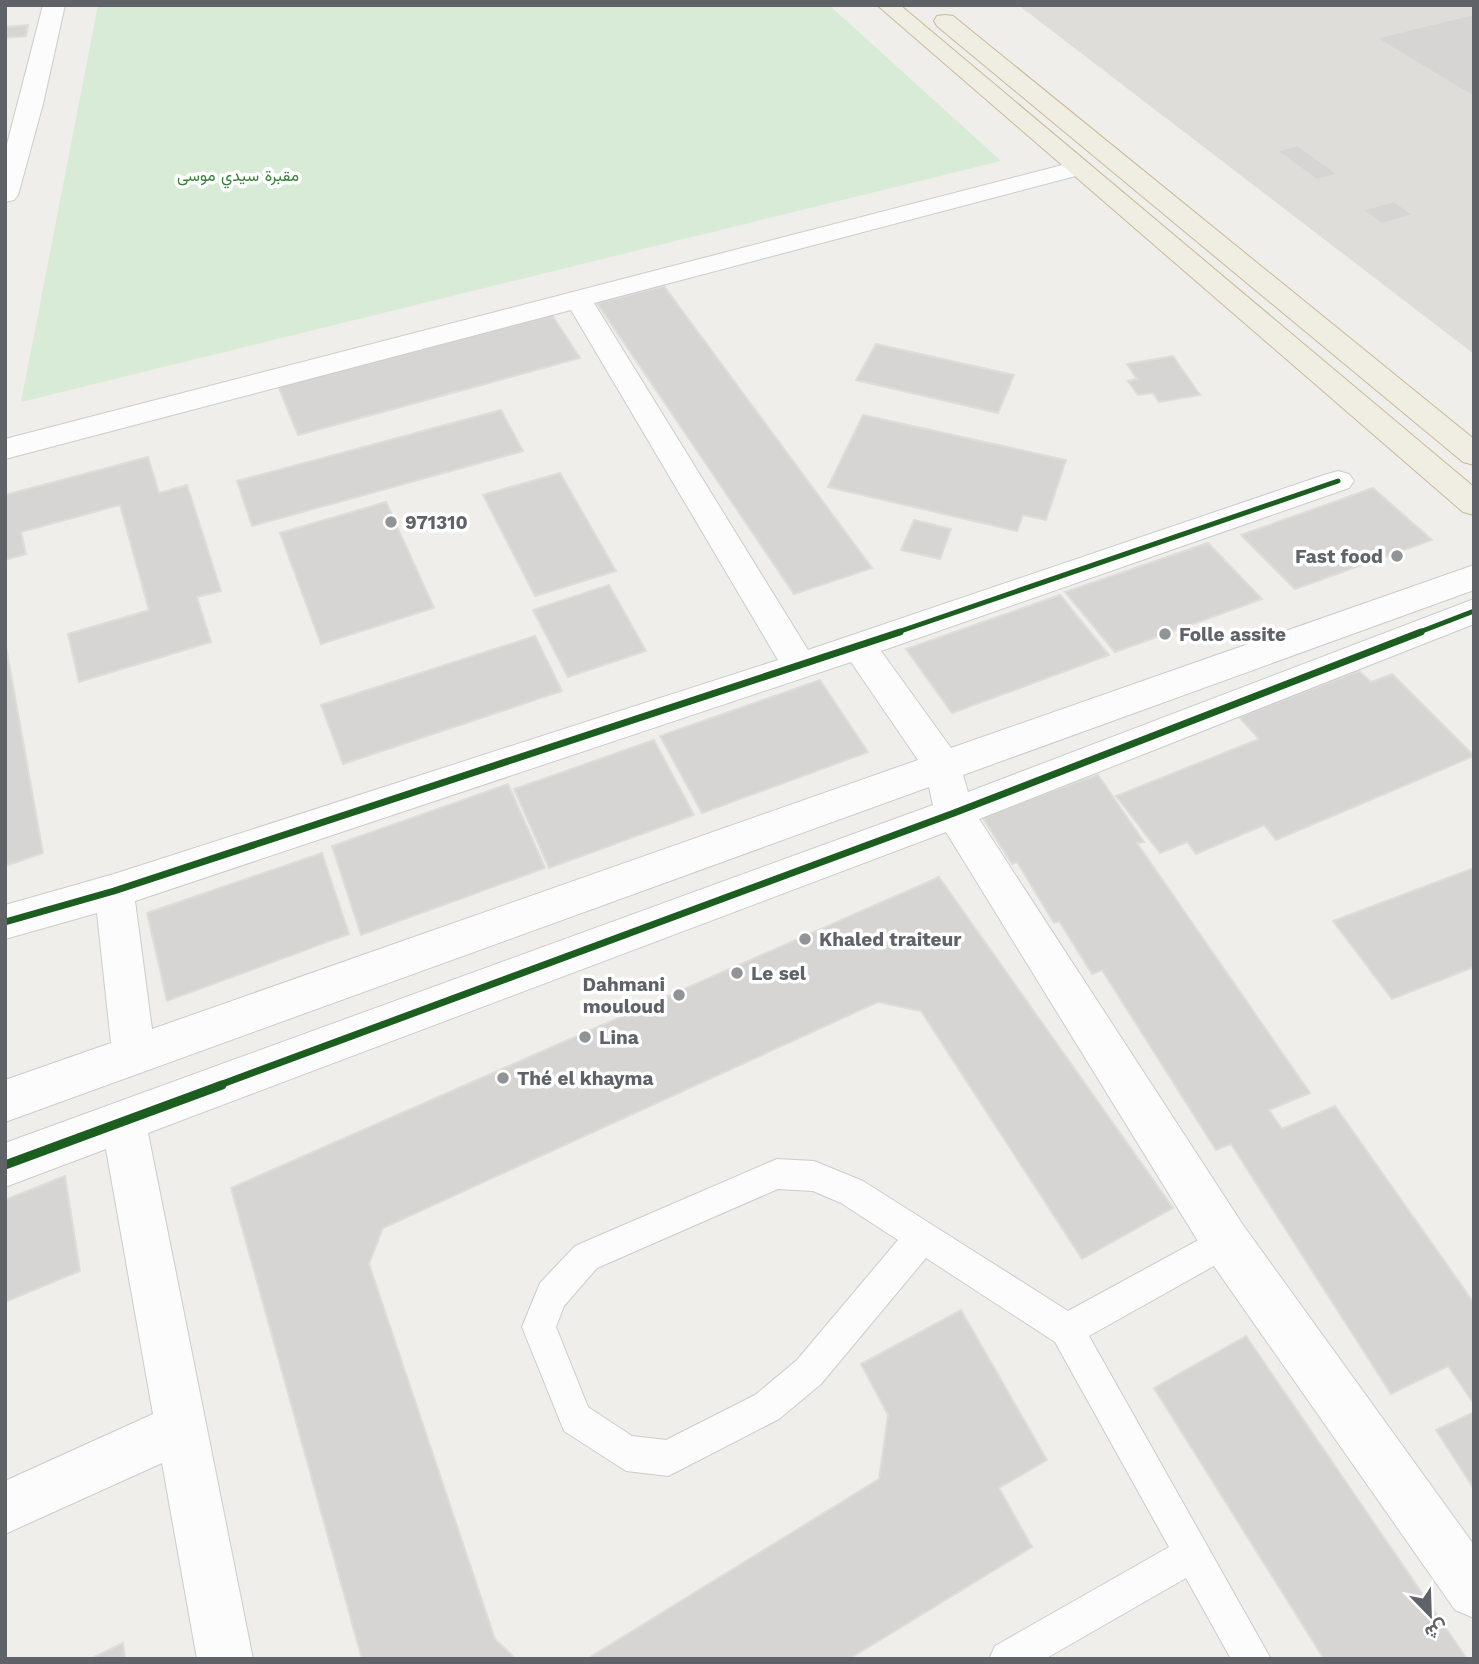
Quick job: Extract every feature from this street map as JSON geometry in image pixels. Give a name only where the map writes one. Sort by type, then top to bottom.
[{"type":"highway","points":[[887,5],[1474,504]]},
{"type":"highway","points":[[926,5],[1474,455]]},
{"type":"street","points":[[5,195],[10,158],[32,104],[54,5]]},
{"type":"street","points":[[5,449],[1078,168]]},
{"type":"street","points":[[578,299],[800,666]]},
{"type":"street","points":[[5,922],[114,891],[800,666],[1338,481]]},
{"type":"street","points":[[5,1101],[1474,577]]},
{"type":"street","points":[[5,1165],[954,813],[1474,611]]},
{"type":"street","points":[[859,646],[942,765],[954,813],[1226,1242],[1474,1591]]},
{"type":"street","points":[[114,891],[134,1055]]},
{"type":"street","points":[[123,1121],[225,1659]]},
{"type":"street","points":[[5,1508],[181,1428]]},
{"type":"lane","points":[[922,1237],[809,1372],[767,1407],[668,1458],[625,1453],[576,1419],[539,1327],[552,1295],[586,1257],[778,1174],[814,1176],[852,1192],[1068,1330],[1252,1659]]},
{"type":"lane","points":[[1068,1330],[1226,1242]]},
{"type":"lane","points":[[1008,1659],[1193,1553]]},
{"type":"shaded area","points":[[1018,5],[1474,5],[1474,354],[1030,14]]},
{"type":"green space","name":"مقبرة سيدي موسى","points":[[98,5],[829,5],[1001,161],[21,402]]},
{"type":"building","points":[[1474,14],[1474,97],[1376,38]]},
{"type":"building","points":[[28,25],[26,36],[5,38],[5,27]]},
{"type":"building","points":[[1297,145],[1338,174],[1317,180],[1277,151]]},
{"type":"building","points":[[1394,201],[1413,215],[1382,224],[1363,210]]},
{"type":"building","points":[[664,286],[872,568],[794,594],[597,303]]},
{"type":"building","points":[[552,315],[580,358],[298,435],[278,386]]},
{"type":"building","points":[[876,344],[1014,375],[998,413],[856,380]]},
{"type":"building","points":[[1173,356],[1200,395],[1159,402],[1153,393],[1138,395],[1128,381],[1137,379],[1127,364]]},
{"type":"building","points":[[501,410],[523,451],[252,526],[237,481]]},
{"type":"building","points":[[863,415],[1066,460],[1046,520],[1023,515],[1017,531],[828,487]]},
{"type":"building","points":[[148,457],[159,493],[187,485],[221,591],[197,597],[211,642],[79,682],[68,634],[149,610],[120,505],[21,532],[26,554],[5,560],[5,495]]},
{"type":"building","points":[[560,473],[616,571],[535,596],[483,495]]},
{"type":"building","points":[[1373,488],[1432,540],[1295,589],[1241,535]]},
{"type":"building","points":[[386,502],[434,608],[321,644],[280,533]]},
{"type":"building","points":[[914,520],[951,529],[940,559],[901,550]]},
{"type":"building","points":[[1208,543],[1262,599],[1115,652],[1065,592]]},
{"type":"building","points":[[609,585],[646,651],[568,677],[533,610]]},
{"type":"building","points":[[1060,595],[1109,655],[952,713],[906,649]]},
{"type":"building","points":[[535,636],[562,691],[343,764],[321,705]]},
{"type":"building","points":[[5,641],[43,853],[5,866]]},
{"type":"building","points":[[1359,671],[1371,682],[1392,674],[1474,756],[1276,840],[1264,825],[1196,854],[1187,842],[1160,853],[1116,796],[1259,739],[1239,717]]},
{"type":"building","points":[[820,680],[868,752],[702,813],[660,736]]},
{"type":"building","points":[[654,740],[694,815],[549,868],[514,789]]},
{"type":"building","points":[[1098,775],[1144,842],[1137,843],[1310,1093],[1269,1110],[1282,1129],[1335,1106],[1474,1303],[1474,1404],[1448,1366],[1391,1394],[1231,1144],[1216,1150],[1102,970],[1092,974],[1059,921],[1054,923],[1017,862],[1012,864],[981,815]]},
{"type":"building","points":[[508,784],[545,868],[361,935],[332,846]]},
{"type":"building","points":[[322,853],[349,934],[167,1001],[147,913]]},
{"type":"building","points":[[1474,868],[1474,967],[1392,999],[1333,921]]},
{"type":"building","points":[[939,877],[1173,1208],[1082,1259],[921,1011],[878,1002],[383,1228],[369,1264],[495,1639],[516,1659],[362,1659],[231,1188]]},
{"type":"building","points":[[65,1176],[80,1271],[5,1302],[5,1200]]},
{"type":"building","points":[[961,1310],[1047,1460],[999,1488],[1032,1547],[849,1659],[587,1659],[879,1479],[888,1415],[861,1364]]},
{"type":"building","points":[[1246,1336],[1467,1659],[1324,1659],[1154,1388]]},
{"type":"building","points":[[1474,1412],[1474,1489],[1436,1430]]},
{"type":"building","points":[[123,1643],[125,1659],[90,1659]]},
{"type":"cycle path","points":[[5,922],[114,891],[800,666],[1338,481]]},
{"type":"cycle path","points":[[5,1165],[954,813],[1474,611]]},
{"type":"place","name":"971310","points":[[391,522]]},
{"type":"place","name":"Fast food","points":[[1397,556]]},
{"type":"place","name":"Folle assite","points":[[1165,634]]},
{"type":"place","name":"Khaled traiteur","points":[[805,939]]},
{"type":"place","name":"Le sel","points":[[737,973]]},
{"type":"place","name":"Dahmani mouloud","points":[[679,995]]},
{"type":"place","name":"Lina","points":[[585,1037]]},
{"type":"place","name":"Thé el khayma","points":[[503,1078]]}]
